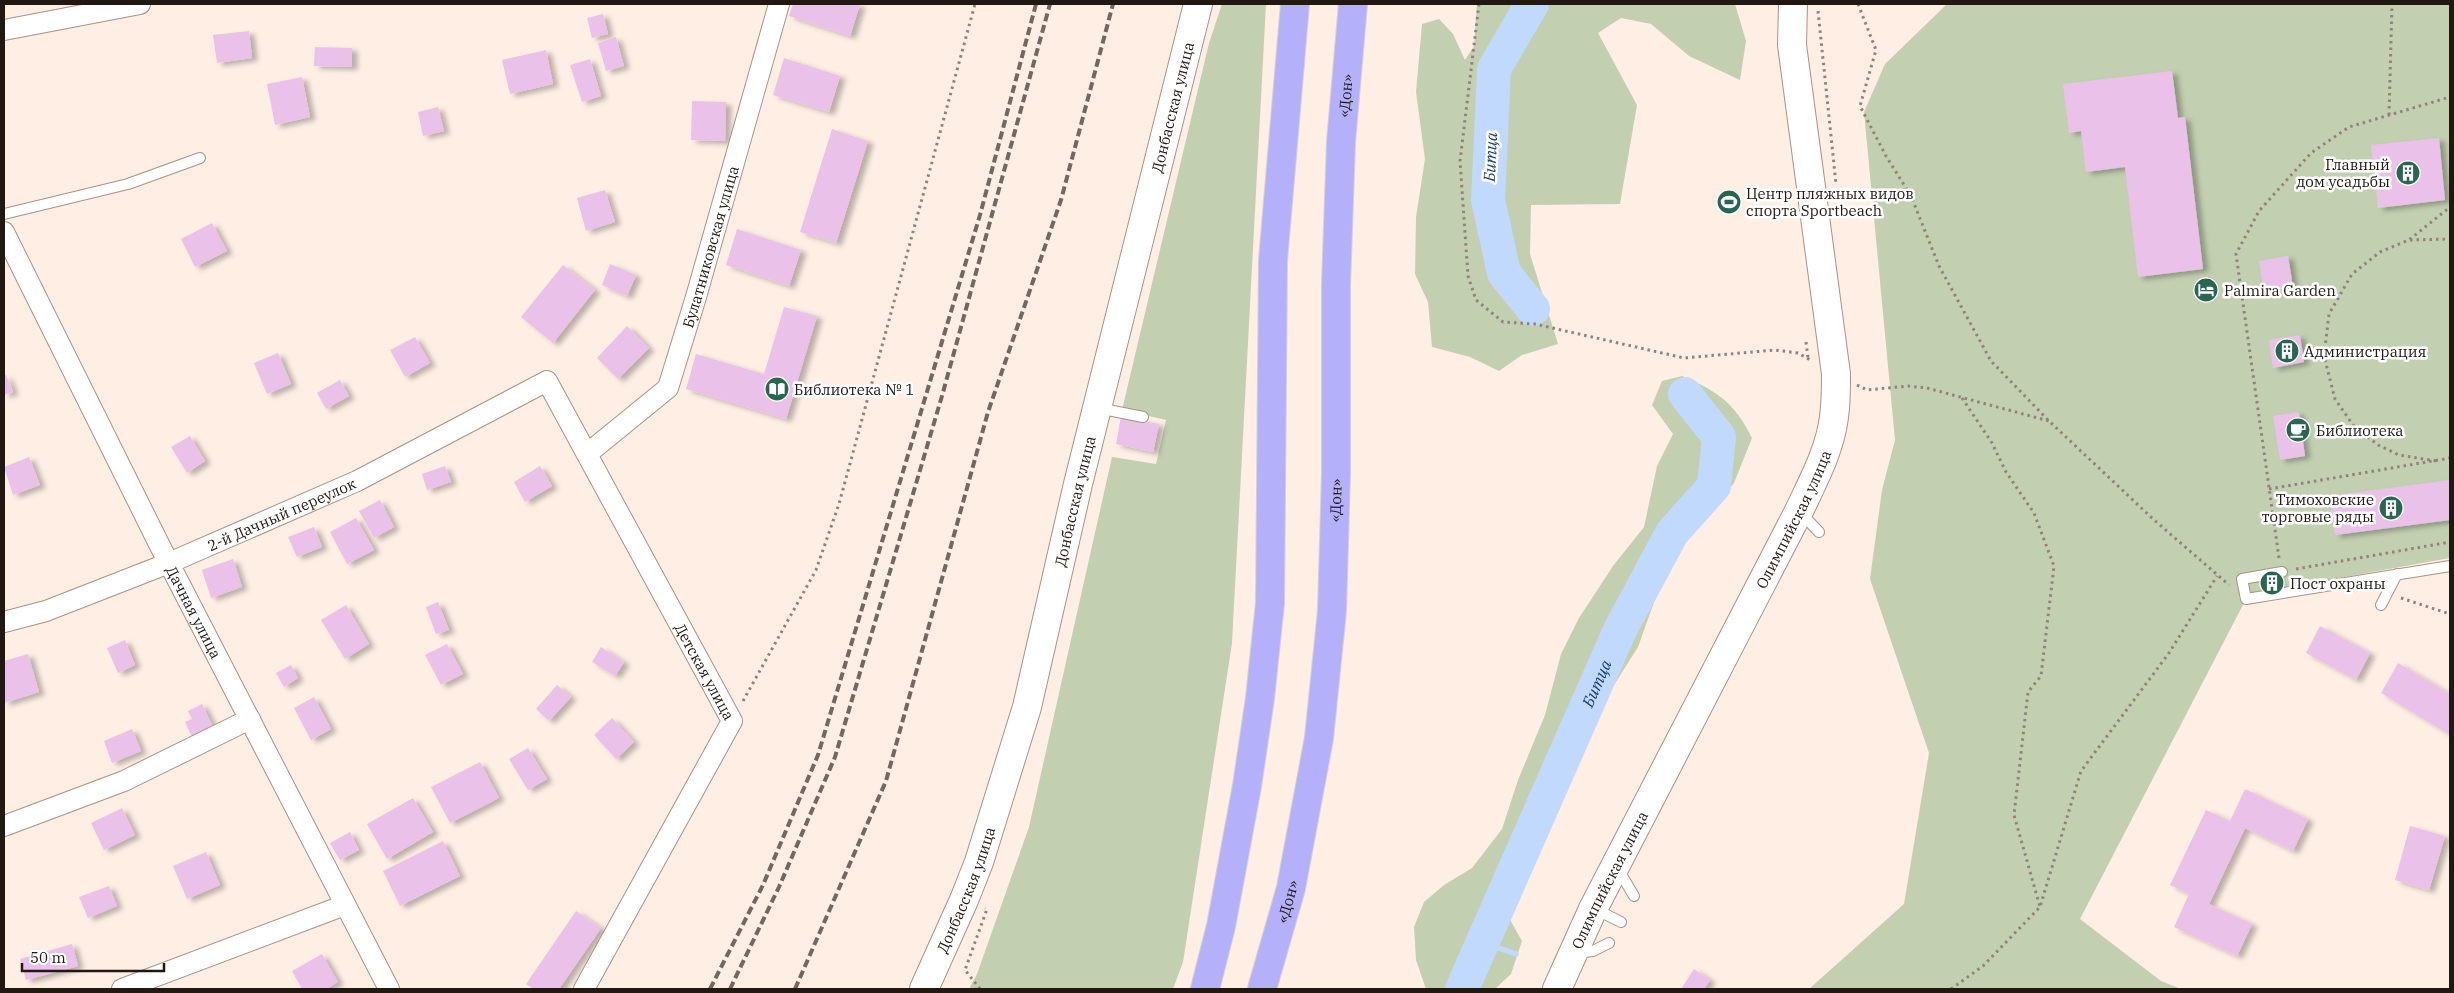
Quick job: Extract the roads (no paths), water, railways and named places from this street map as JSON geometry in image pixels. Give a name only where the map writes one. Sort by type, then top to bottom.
[{"type":"highway","points":[[1205,989],[1221,926],[1247,786],[1260,698],[1270,603],[1273,260],[1295,4]]},
{"type":"highway","name":"«Дон»","points":[[1262,989],[1291,888],[1319,738],[1332,610],[1336,473],[1336,275],[1341,142],[1353,4]]},
{"type":"street","points":[[4,30],[140,4]]},
{"type":"street","name":"Булатниковская улица","points":[[587,454],[668,388],[696,297],[779,4]]},
{"type":"street","name":"Донбасская улица","points":[[924,989],[979,862],[1028,707],[1098,408],[1198,4]]},
{"type":"street","name":"Олимпийская улица","points":[[1557,989],[1593,909],[1799,511],[1821,464],[1829,441],[1834,417],[1836,374],[1792,44],[1793,4]]},
{"type":"street","name":"Дачная улица","points":[[4,232],[169,563],[389,989]]},
{"type":"street","name":"Детская улица","points":[[547,381],[732,721],[584,989]]},
{"type":"street","name":"2-й Дачный переулок","points":[[4,622],[46,611],[169,563],[357,481],[547,381]]},
{"type":"street","points":[[4,826],[124,781],[250,719]]},
{"type":"street","points":[[122,989],[345,905]]},
{"type":"lane","points":[[4,214],[128,184],[200,158]]},
{"type":"lane","points":[[1098,408],[1143,417]]},
{"type":"lane","points":[[1799,511],[1819,532]]},
{"type":"lane","points":[[2282,572],[2242,579],[2246,599],[2450,566]]},
{"type":"lane","points":[[2381,605],[2397,574]]},
{"type":"lane","points":[[1616,866],[1634,896]]},
{"type":"lane","points":[[1593,909],[1621,922]]},
{"type":"lane","points":[[1572,953],[1594,951],[1608,943]]},
{"type":"waterway","name":"Битца","points":[[1532,4],[1494,69],[1488,200],[1504,273],[1533,309]]},
{"type":"waterway","name":"Битца","points":[[1462,989],[1620,630],[1672,533],[1714,486],[1719,437],[1685,394]]},
{"type":"waterway","points":[[1482,942],[1516,954]]},
{"type":"railway","points":[[710,989],[763,885],[818,755],[980,215],[1036,4]]},
{"type":"railway","points":[[730,989],[779,887],[835,757],[942,396],[1050,4]]},
{"type":"railway","points":[[795,989],[886,781],[988,412],[1061,200],[1113,4]]},
{"type":"place","name":"Главный дом усадьбы","points":[[2408,173]]},
{"type":"place","name":"Центр пляжных видов спорта Sportbeach","points":[[1729,202]]},
{"type":"place","name":"Palmira Garden","points":[[2206,290]]},
{"type":"place","name":"Администрация","points":[[2287,351]]},
{"type":"place","name":"Библиотека № 1","points":[[777,389]]},
{"type":"place","name":"Библиотека","points":[[2298,430]]},
{"type":"place","name":"Тимоховские торговые ряды","points":[[2391,508]]},
{"type":"place","name":"Пост охраны","points":[[2272,583]]}]
